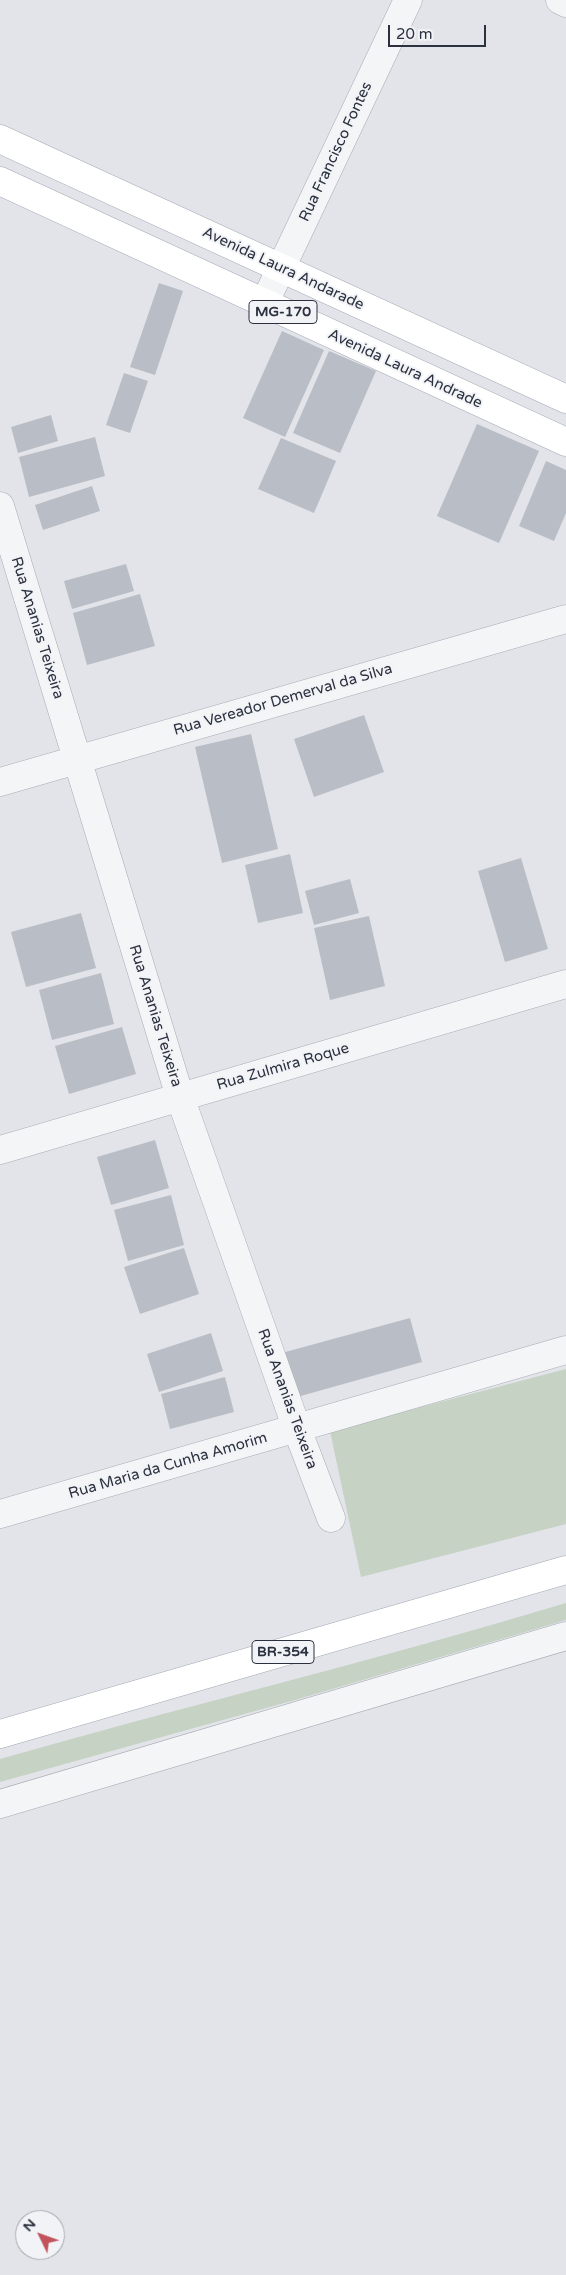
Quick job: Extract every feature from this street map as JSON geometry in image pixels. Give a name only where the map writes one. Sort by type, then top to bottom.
[{"type":"main road","name":"Avenida Laura Andarade","points":[[0,139],[566,399]]},
{"type":"main road","name":"Avenida Laura Andrade","points":[[0,181],[566,442]]},
{"type":"main road","name":"BR-354","points":[[0,1734],[566,1570]]},
{"type":"street","name":"Rua Francisco Fontes","points":[[264,304],[408,0]]},
{"type":"street","points":[[560,0],[566,3]]},
{"type":"street","name":"Rua Ananias Teixeira","points":[[0,506],[180,1097],[297,1429],[331,1518]]},
{"type":"street","name":"Rua Vereador Demerval da Silva","points":[[0,782],[566,619]]},
{"type":"street","name":"Rua Zulmira Roque","points":[[0,1150],[566,984]]},
{"type":"street","name":"Rua Maria da Cunha Amorim","points":[[0,1514],[566,1350]]},
{"type":"street","points":[[0,1804],[566,1636]]},
{"type":"green space","points":[[566,1369],[566,1524],[361,1577],[330,1431]]},
{"type":"green space","points":[[566,1603],[566,1620],[302,1698],[0,1782],[0,1759],[425,1644]]},
{"type":"building","points":[[159,283],[183,291],[155,375],[130,367]]},
{"type":"building","points":[[282,331],[324,350],[285,437],[243,418]]},
{"type":"building","points":[[329,351],[376,371],[340,453],[293,433]]},
{"type":"building","points":[[124,373],[148,381],[130,433],[106,425]]},
{"type":"building","points":[[51,415],[58,441],[18,453],[11,427]]},
{"type":"building","points":[[477,424],[539,451],[499,543],[437,516]]},
{"type":"building","points":[[95,437],[105,476],[29,497],[19,457]]},
{"type":"building","points":[[281,438],[336,461],[314,513],[258,489]]},
{"type":"building","points":[[546,461],[566,470],[566,513],[554,541],[519,526]]},
{"type":"building","points":[[92,486],[100,511],[43,530],[35,505]]},
{"type":"building","points":[[126,564],[134,591],[72,609],[64,581]]},
{"type":"building","points":[[140,594],[155,646],[87,665],[73,613]]},
{"type":"building","points":[[364,715],[384,772],[314,797],[294,739]]},
{"type":"building","points":[[251,734],[278,849],[222,863],[195,747]]},
{"type":"building","points":[[290,854],[303,913],[258,923],[245,865]]},
{"type":"building","points":[[521,858],[548,949],[505,962],[478,871]]},
{"type":"building","points":[[350,879],[359,913],[314,925],[305,891]]},
{"type":"building","points":[[81,913],[96,968],[26,987],[11,932]]},
{"type":"building","points":[[369,916],[385,986],[330,1000],[314,928]]},
{"type":"building","points":[[101,973],[114,1024],[52,1040],[39,990]]},
{"type":"building","points":[[122,1027],[136,1074],[69,1094],[55,1046]]},
{"type":"building","points":[[155,1140],[169,1188],[111,1205],[97,1157]]},
{"type":"building","points":[[171,1195],[184,1245],[128,1261],[114,1210]]},
{"type":"building","points":[[184,1248],[199,1294],[140,1314],[124,1267]]},
{"type":"building","points":[[410,1318],[422,1362],[290,1399],[278,1354]]},
{"type":"building","points":[[211,1333],[223,1371],[159,1392],[147,1354]]},
{"type":"building","points":[[225,1377],[234,1412],[170,1429],[161,1394]]}]
